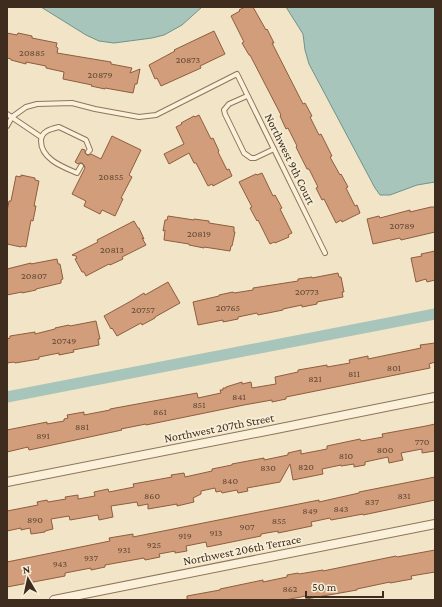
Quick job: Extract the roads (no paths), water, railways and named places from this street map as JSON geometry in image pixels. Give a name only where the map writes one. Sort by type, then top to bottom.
[{"type":"street","name":"Northwest 207th Street","points":[[7,482],[435,397]]},
{"type":"street","name":"Northwest 206th Terrace","points":[[54,600],[435,524]]},
{"type":"lane","name":"Northwest 9th Court","points":[[12,117],[26,107],[37,104],[65,103],[72,103],[139,117],[156,115],[236,74],[325,253]]},
{"type":"lane","points":[[247,96],[229,104],[224,110],[244,153],[251,158],[255,158],[274,149]]},
{"type":"lane","points":[[7,114],[41,137]]},
{"type":"lane","points":[[7,126],[12,117]]},
{"type":"lane","points":[[81,166],[77,173],[59,165],[46,155],[41,147],[41,137],[47,130],[59,127],[86,140],[90,150],[88,152]]},
{"type":"water","points":[[41,7],[202,7],[182,25],[164,35],[114,43],[99,41],[86,35]]},
{"type":"water","points":[[286,7],[435,7],[435,182],[417,185],[390,195],[380,195],[309,64],[303,34]]},
{"type":"waterway","points":[[7,397],[435,314]]}]
